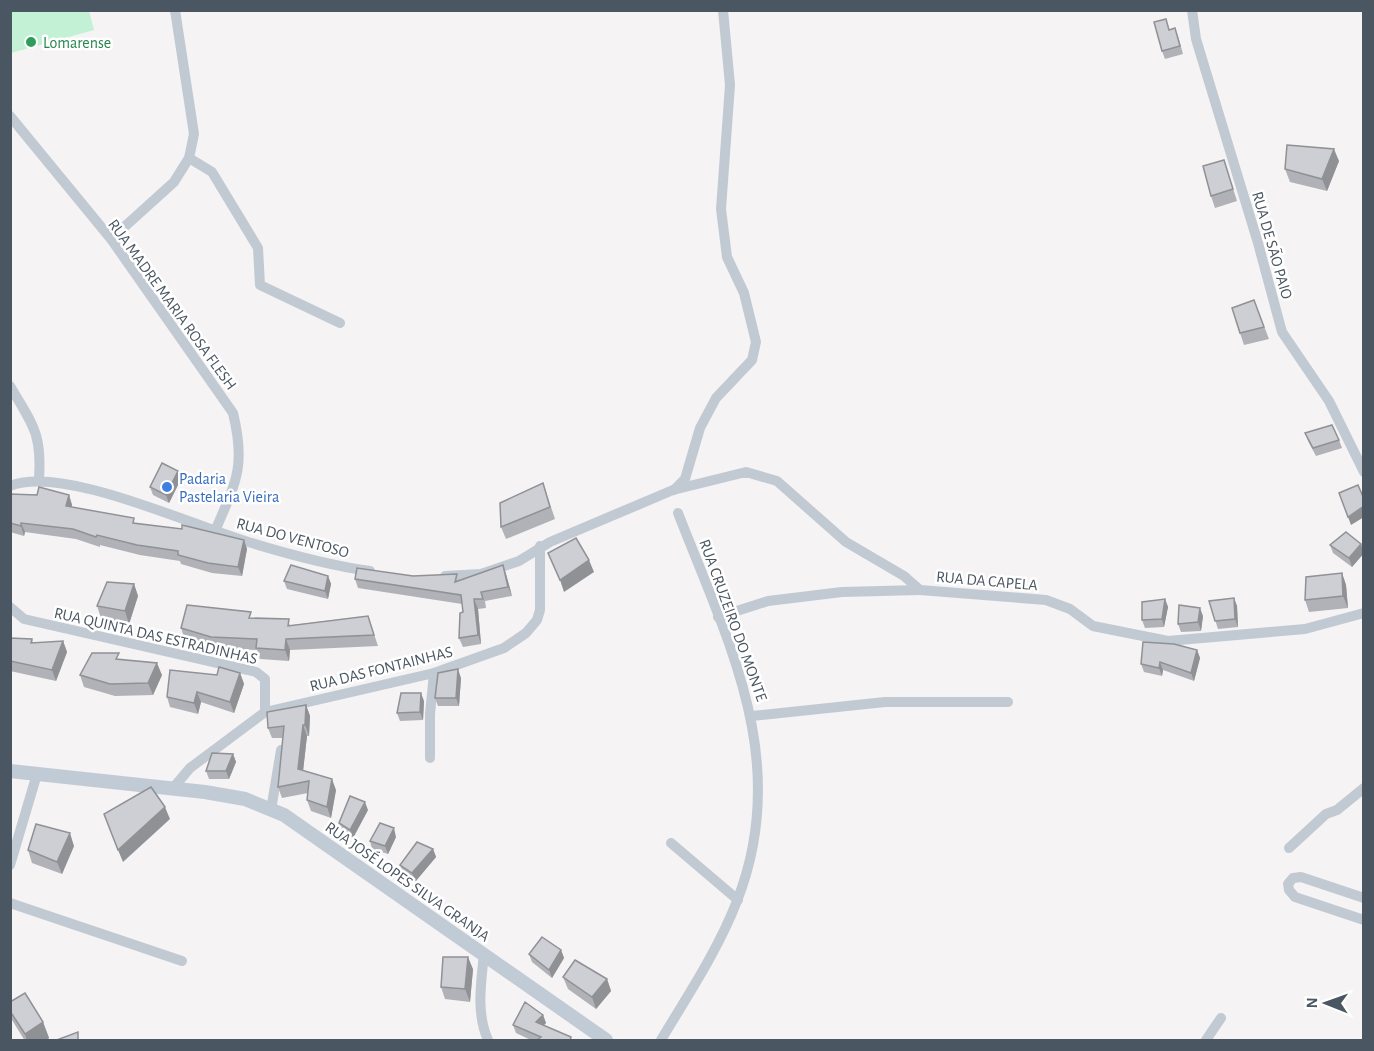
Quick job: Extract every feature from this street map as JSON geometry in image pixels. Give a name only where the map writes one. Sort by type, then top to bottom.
[{"type":"main road","name":"RUA JOSÉ LOPES SILVA GRANJA","points":[[10,771],[174,787],[245,799],[284,815],[606,1041]]},
{"type":"street","points":[[111,239],[174,182],[189,158],[194,134],[175,10]]},
{"type":"street","points":[[438,577],[481,574],[519,561],[540,546],[674,490],[685,479],[700,428],[716,398],[752,360],[756,342],[744,293],[727,257],[721,209],[730,85],[723,10]]},
{"type":"street","name":"RUA DE SÃO PAIO","points":[[1192,10],[1198,49],[1258,243],[1282,332],[1329,401],[1364,472]]},
{"type":"street","name":"RUA MADRE MARIA ROSA FLESH","points":[[10,116],[111,239],[233,413],[240,441],[238,477],[215,531]]},
{"type":"street","points":[[189,158],[212,172],[258,248],[260,285],[340,323]]},
{"type":"street","points":[[10,386],[36,429],[41,451],[39,480],[10,486]]},
{"type":"street","name":"RUA DA CAPELA","points":[[674,490],[746,472],[777,481],[846,542],[904,576],[920,590],[1046,600],[1070,609],[1093,626],[1168,642],[1305,629],[1364,613]]},
{"type":"street","name":"RUA DO VENTOSO","points":[[39,480],[92,488],[312,562],[384,573]]},
{"type":"street","name":"RUA CRUZEIRO DO MONTE","points":[[661,1041],[711,956],[738,900],[750,855],[760,801],[758,751],[752,716],[718,617],[678,513]]},
{"type":"street","name":"RUA DAS FONTAINHAS","points":[[174,787],[190,768],[265,712],[434,673],[504,648],[526,633],[537,620],[540,610],[540,546]]},
{"type":"street","points":[[718,617],[768,601],[842,592],[920,590]]},
{"type":"street","name":"RUA QUINTA DAS ESTRADINHAS","points":[[10,607],[24,619],[256,672],[265,679],[265,712]]},
{"type":"street","points":[[430,758],[430,714],[434,673]]},
{"type":"street","points":[[752,716],[885,702],[1008,702]]},
{"type":"street","points":[[270,810],[281,750]]},
{"type":"street","points":[[10,865],[38,774]]},
{"type":"street","points":[[1288,848],[1326,814],[1337,810],[1364,788]]},
{"type":"street","points":[[671,843],[738,900]]},
{"type":"street","points":[[1364,898],[1301,877],[1293,878],[1288,884],[1289,890],[1295,897],[1364,920]]},
{"type":"street","points":[[10,903],[182,960]]},
{"type":"street","points":[[484,954],[479,994],[484,1031],[488,1041]]},
{"type":"street","points":[[1206,1041],[1221,1018]]},
{"type":"green space","name":"Lomarense","points":[[11,10],[89,11],[94,30],[11,53]]},
{"type":"building","points":[[1166,19],[1169,30],[1175,28],[1180,46],[1162,51],[1154,22]]},
{"type":"building","points":[[1287,145],[1334,149],[1322,179],[1285,169]]},
{"type":"building","points":[[1224,160],[1233,189],[1211,196],[1203,166]]},
{"type":"building","points":[[1254,300],[1264,327],[1240,333],[1232,308]]},
{"type":"building","points":[[1332,425],[1339,440],[1313,448],[1305,433]]},
{"type":"building","points":[[162,463],[178,471],[166,495],[150,487]]},
{"type":"building","points":[[543,483],[550,507],[501,527],[500,503]]},
{"type":"building","points":[[1358,485],[1364,499],[1364,506],[1348,517],[1339,493]]},
{"type":"building","points":[[39,487],[69,495],[66,506],[134,518],[133,523],[182,529],[182,525],[244,540],[238,567],[208,563],[178,555],[178,551],[137,545],[97,535],[96,537],[73,529],[21,523],[21,526],[10,523],[10,494],[37,495]]},
{"type":"building","points":[[1346,532],[1361,544],[1349,558],[1330,545]]},
{"type":"building","points":[[576,538],[589,560],[560,580],[548,553]]},
{"type":"building","points":[[291,565],[328,576],[325,591],[284,581]]},
{"type":"building","points":[[503,565],[508,587],[481,592],[483,599],[474,599],[478,635],[459,638],[460,613],[463,612],[461,595],[355,579],[357,568],[413,576],[457,574],[455,582]]},
{"type":"building","points":[[1342,573],[1343,596],[1305,600],[1306,577]]},
{"type":"building","points":[[107,582],[134,584],[125,611],[97,606]]},
{"type":"building","points":[[1234,598],[1235,619],[1215,621],[1209,601]]},
{"type":"building","points":[[1165,599],[1162,619],[1142,620],[1142,602]]},
{"type":"building","points":[[187,605],[251,612],[249,618],[289,619],[288,626],[368,616],[374,635],[286,639],[285,650],[256,648],[257,639],[211,637],[181,628]]},
{"type":"building","points":[[1179,605],[1200,608],[1198,622],[1178,624]]},
{"type":"building","points":[[10,638],[32,639],[31,643],[63,641],[52,670],[10,661]]},
{"type":"building","points":[[1143,642],[1174,644],[1197,650],[1191,673],[1160,662],[1159,668],[1141,664]]},
{"type":"building","points":[[92,653],[119,653],[116,659],[157,663],[148,683],[110,684],[80,675]]},
{"type":"building","points":[[219,667],[240,673],[230,702],[197,692],[194,703],[167,697],[170,670],[217,675]]},
{"type":"building","points":[[458,669],[456,698],[435,698],[438,673]]},
{"type":"building","points":[[401,693],[421,693],[420,712],[397,713]]},
{"type":"building","points":[[306,705],[298,769],[332,779],[327,807],[307,800],[309,781],[278,787],[284,726],[268,728],[267,712]]},
{"type":"building","points":[[212,753],[233,754],[226,771],[206,771]]},
{"type":"building","points":[[151,787],[165,807],[118,850],[104,814]]},
{"type":"building","points":[[350,796],[365,802],[350,830],[339,823]]},
{"type":"building","points":[[380,823],[394,828],[385,846],[370,841]]},
{"type":"building","points":[[36,824],[70,833],[57,862],[28,850]]},
{"type":"building","points":[[417,842],[433,849],[412,873],[400,865]]},
{"type":"building","points":[[542,937],[561,950],[549,970],[529,954]]},
{"type":"building","points":[[443,957],[468,957],[465,989],[441,987]]},
{"type":"building","points":[[575,960],[607,979],[592,997],[563,977]]},
{"type":"building","points":[[25,993],[43,1022],[25,1034],[10,1011],[10,1002]]},
{"type":"building","points":[[525,1002],[543,1015],[536,1022],[571,1037],[570,1041],[538,1041],[541,1037],[513,1025]]},
{"type":"building","points":[[78,1032],[78,1041],[54,1041]]},
{"type":"place","name":"Lomarense","points":[[31,42]]},
{"type":"place","name":"Padaria Pastelaria Vieira","points":[[167,487]]}]
